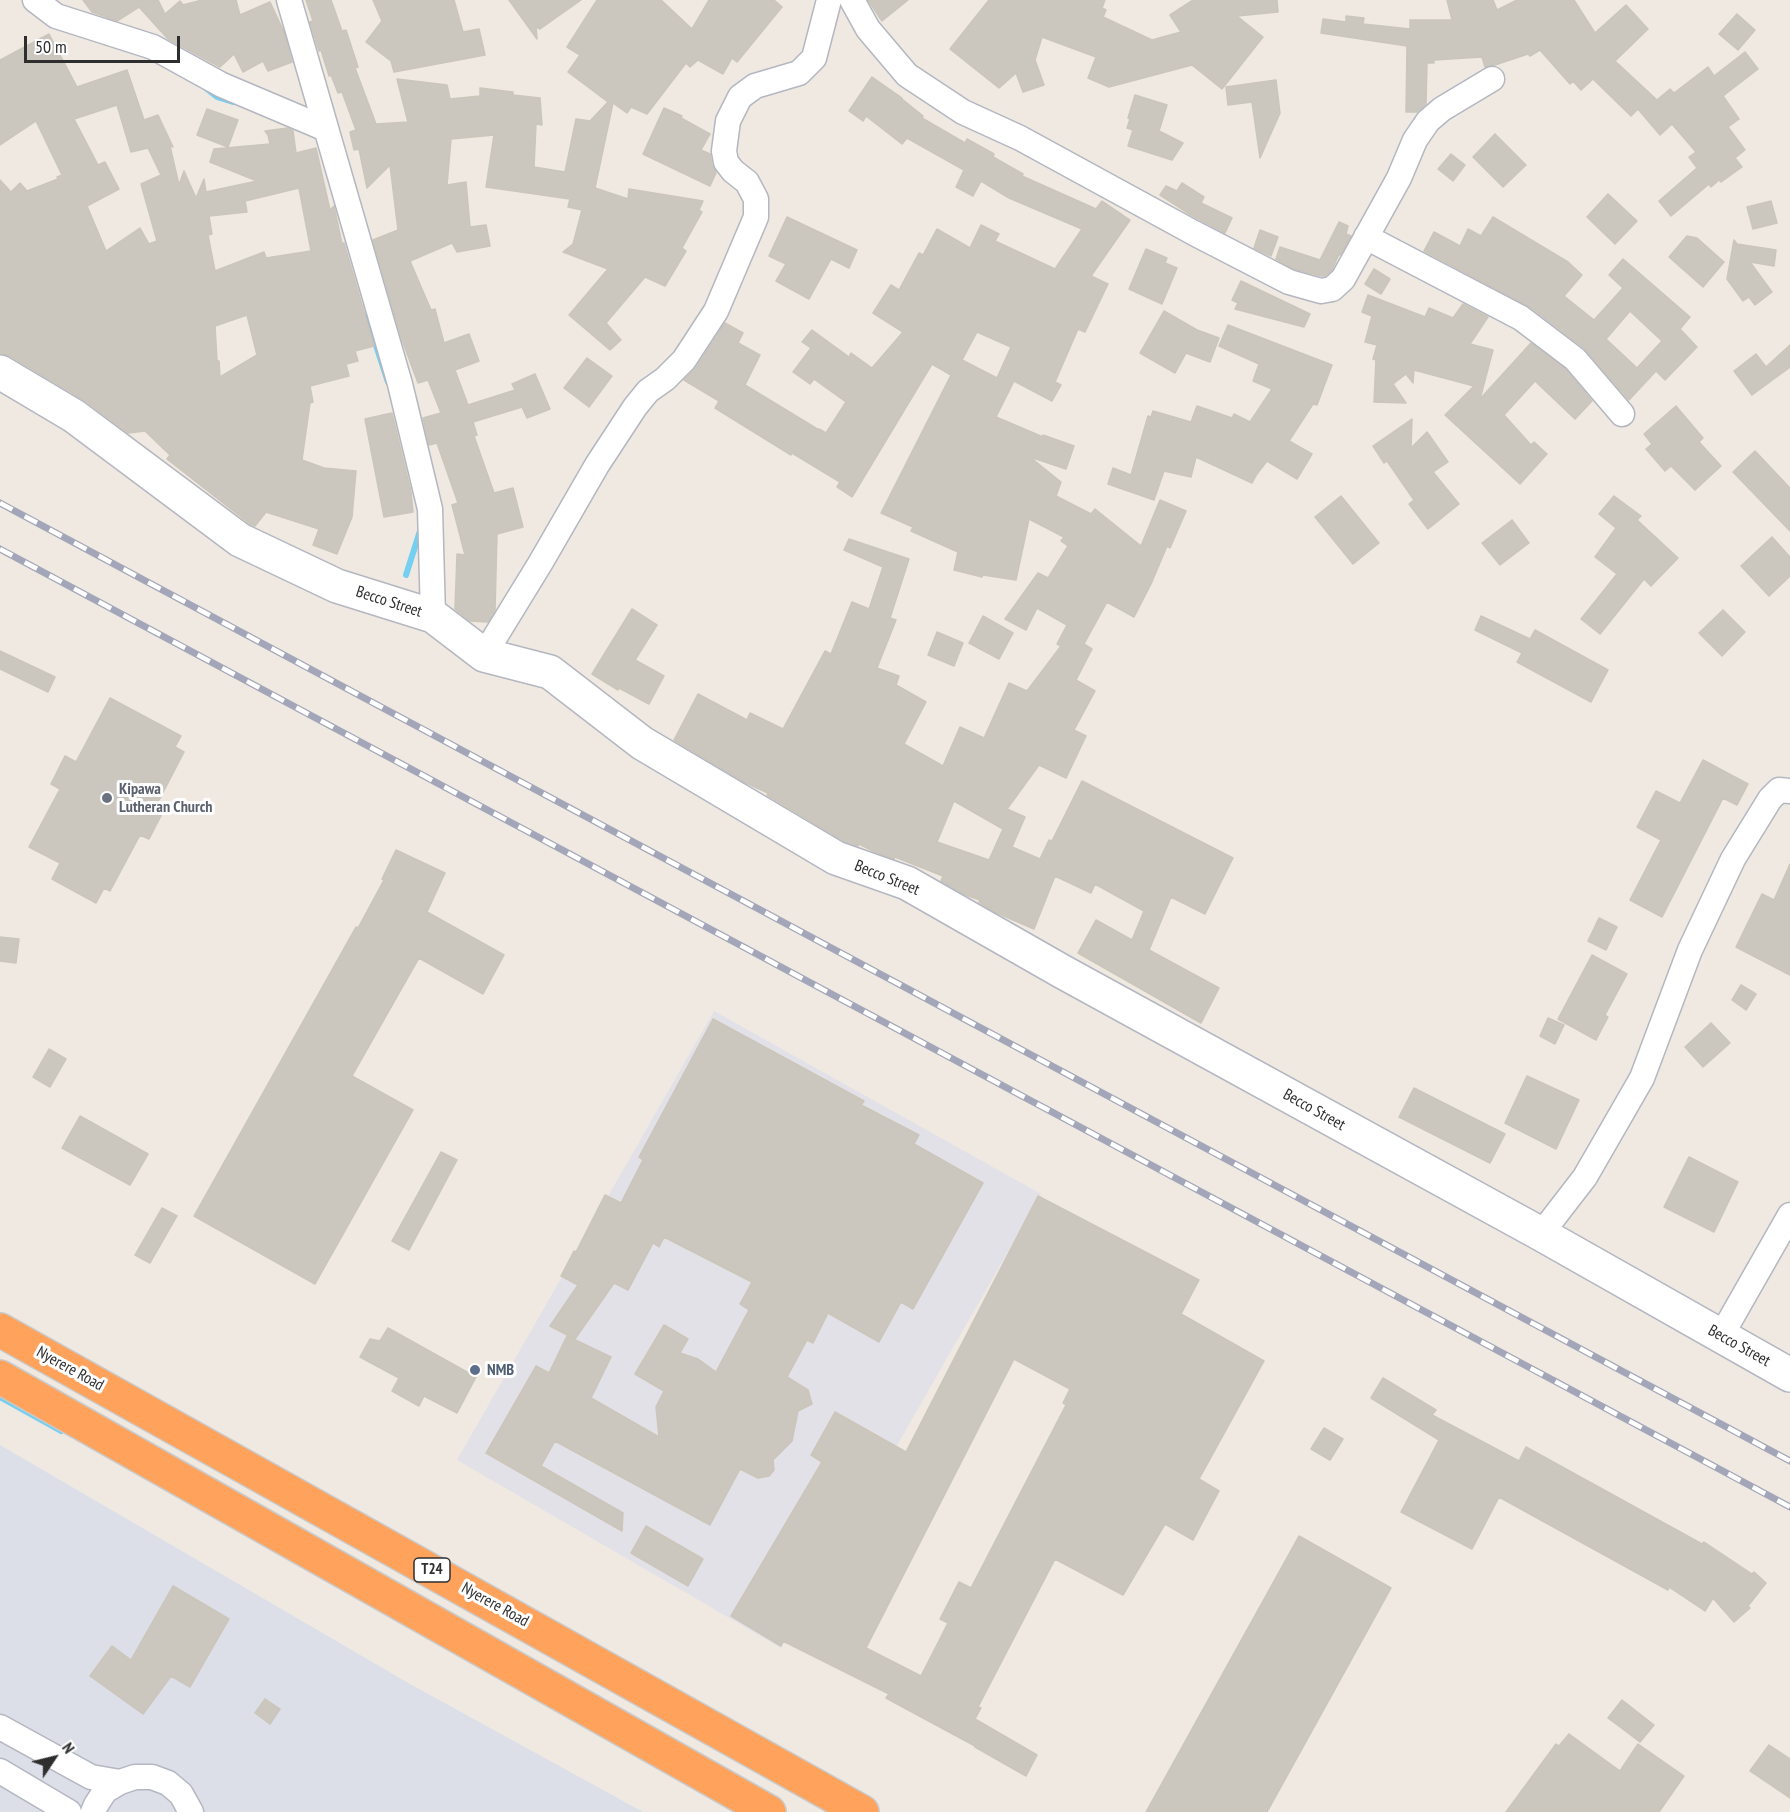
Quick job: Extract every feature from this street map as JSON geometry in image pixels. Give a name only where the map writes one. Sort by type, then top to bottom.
[{"type":"highway","name":"Nyerere Road","points":[[0,1330],[862,1812]]},
{"type":"highway","name":"T24","points":[[0,1377],[769,1812]]},
{"type":"street","points":[[35,0],[56,16],[153,47],[222,85],[326,129]]},
{"type":"street","points":[[290,0],[400,384],[430,509],[433,616]]},
{"type":"street","points":[[484,655],[634,407],[648,391],[665,379],[684,360],[717,311],[756,217],[756,199],[747,182],[726,162],[724,151],[728,121],[740,97],[756,86],[799,73],[814,58],[830,0]]},
{"type":"street","points":[[852,0],[868,29],[907,75],[963,112],[1020,138],[1289,282],[1321,291],[1332,289],[1342,279],[1399,178],[1415,140],[1428,121],[1442,109],[1492,79]]},
{"type":"street","points":[[1366,237],[1521,318],[1575,359],[1622,414]]},
{"type":"street","name":"Becco Street","points":[[0,372],[74,416],[240,540],[337,586],[433,616],[484,655],[550,672],[642,743],[836,858],[907,883],[1063,972],[1542,1234],[1790,1375]]},
{"type":"street","points":[[1542,1234],[1585,1177],[1642,1078],[1690,950],[1733,859],[1770,799],[1779,790],[1790,791]]},
{"type":"street","points":[[1721,1336],[1790,1215]]},
{"type":"street","points":[[0,1727],[91,1778],[120,1782]]},
{"type":"street","points":[[0,1771],[69,1812]]},
{"type":"street","points":[[93,1812],[105,1791],[120,1782],[135,1777],[152,1777],[168,1783],[181,1794],[190,1812]]},
{"type":"shaded area","points":[[714,1011],[1041,1194],[781,1648],[457,1460]]},
{"type":"shaded area","points":[[0,1445],[410,1684],[643,1812],[0,1812]]},
{"type":"building","points":[[83,0],[158,0],[165,14],[180,1],[183,5],[202,0],[236,0],[240,15],[270,2],[284,32],[292,62],[268,71],[263,61],[243,72],[234,54],[220,67],[168,39],[139,7],[117,21],[92,12]]},
{"type":"building","points":[[306,0],[331,0],[342,31],[346,30],[358,67],[355,68],[376,124],[408,122],[397,79],[447,85],[450,99],[480,96],[480,88],[540,98],[542,125],[536,124],[534,167],[565,172],[576,119],[590,121],[608,102],[568,72],[580,55],[567,47],[597,0],[661,0],[692,29],[709,0],[774,0],[782,7],[737,62],[732,58],[723,74],[698,60],[690,67],[686,63],[647,114],[631,107],[627,113],[613,103],[595,188],[628,199],[629,189],[703,201],[699,210],[702,212],[682,248],[686,251],[665,286],[645,277],[606,323],[621,340],[610,350],[569,315],[608,269],[563,252],[573,244],[582,210],[568,207],[570,199],[486,187],[494,135],[451,139],[447,185],[466,182],[470,227],[486,225],[490,246],[457,252],[452,243],[410,261],[431,310],[435,309],[444,343],[469,334],[479,361],[455,370],[468,405],[515,390],[512,384],[535,374],[550,409],[527,418],[522,407],[473,422],[477,435],[474,436],[494,493],[513,488],[523,527],[497,534],[495,610],[488,622],[470,621],[455,609],[457,554],[465,555],[452,505],[458,503],[437,443],[429,445],[423,418],[441,413],[428,380],[418,383],[402,340],[373,240],[398,230],[390,165],[367,188],[359,149],[354,150],[350,132],[356,130],[342,92],[338,93],[331,75],[329,76],[321,50],[319,51]]},
{"type":"building","points":[[373,0],[454,0],[463,32],[479,29],[485,55],[394,72],[391,61],[366,42],[382,21]]},
{"type":"building","points":[[509,0],[581,0],[540,29],[536,27],[537,39]]},
{"type":"building","points":[[868,0],[908,0],[882,21]]},
{"type":"building","points":[[989,0],[1105,0],[1102,8],[1106,10],[1103,17],[1152,40],[1181,32],[1170,15],[1193,0],[1277,0],[1278,12],[1237,16],[1263,37],[1222,89],[1192,65],[1109,87],[1088,78],[1096,57],[1042,37],[1035,60],[1044,85],[1023,92],[1016,73],[999,88],[950,49]]},
{"type":"building","points":[[1447,0],[1493,0],[1497,10],[1517,0],[1574,0],[1595,33],[1626,5],[1648,29],[1615,61],[1657,100],[1670,89],[1674,93],[1708,67],[1714,76],[1745,52],[1758,69],[1723,96],[1739,119],[1728,127],[1745,150],[1735,158],[1742,167],[1721,182],[1719,180],[1711,187],[1709,184],[1671,216],[1659,201],[1697,168],[1689,157],[1696,152],[1672,124],[1660,135],[1638,109],[1631,116],[1593,79],[1581,90],[1573,81],[1570,84],[1540,50],[1530,56],[1528,54],[1485,67],[1482,57],[1434,60],[1434,63],[1427,63],[1426,104],[1417,112],[1406,112],[1407,46],[1321,33],[1323,19],[1346,22],[1346,16],[1364,18],[1363,24],[1410,29],[1410,20],[1452,20]]},
{"type":"building","points":[[1737,14],[1755,30],[1738,50],[1719,34]]},
{"type":"building","points":[[49,34],[77,87],[127,70],[144,120],[158,115],[173,147],[170,146],[179,185],[184,171],[196,198],[204,179],[206,192],[257,181],[210,162],[214,149],[270,144],[265,131],[288,128],[293,131],[296,153],[316,148],[330,210],[334,206],[342,244],[344,243],[374,346],[355,351],[358,361],[346,364],[349,376],[310,386],[313,402],[310,403],[302,460],[324,468],[356,471],[352,517],[337,554],[313,545],[319,529],[266,512],[255,526],[250,524],[167,459],[170,455],[145,431],[128,433],[84,400],[10,356],[0,353],[0,180],[11,192],[20,183],[27,191],[58,179],[57,177],[62,175],[36,121],[0,145],[0,60]],"holes":[[[117,105],[131,152],[148,148],[161,175],[141,184],[157,241],[149,244],[140,228],[106,251],[87,206],[119,189],[105,162],[98,165],[74,119]],[[299,188],[311,251],[266,258],[264,252],[215,271],[208,235],[212,234],[209,216],[247,212],[245,201]],[[247,315],[257,355],[220,377],[215,326]]]},
{"type":"building","points":[[872,77],[902,98],[923,116],[922,118],[965,143],[967,139],[994,154],[993,157],[1023,174],[1022,176],[1096,209],[1102,201],[1130,220],[1091,276],[1108,284],[1085,332],[1078,329],[1055,382],[1061,385],[1052,401],[1014,381],[996,417],[1043,437],[1043,435],[1074,446],[1066,469],[1030,457],[1061,482],[1056,496],[1091,514],[1095,509],[1141,546],[1160,500],[1186,511],[1170,548],[1167,546],[1134,617],[1107,602],[1084,644],[1092,649],[1076,680],[1095,691],[1074,730],[1086,736],[1066,778],[1039,765],[1007,809],[1025,817],[1012,847],[1040,859],[1049,840],[1052,841],[1082,781],[1233,858],[1205,914],[1171,897],[1149,950],[1219,988],[1201,1023],[1078,953],[1096,920],[1132,940],[1144,911],[1095,884],[1091,893],[1055,876],[1034,929],[997,913],[979,902],[980,900],[941,881],[943,876],[859,844],[858,846],[844,841],[767,795],[768,793],[744,782],[674,740],[698,694],[747,720],[750,713],[783,729],[825,651],[831,654],[852,602],[869,609],[883,567],[844,550],[849,539],[909,559],[890,618],[896,620],[877,668],[899,676],[896,685],[926,702],[904,744],[943,766],[960,727],[984,738],[1009,683],[1027,691],[1061,646],[1057,644],[1067,625],[1037,608],[1026,630],[1005,619],[1038,573],[1048,578],[1068,546],[1061,541],[1064,537],[1029,519],[1016,580],[983,575],[982,577],[954,570],[958,552],[911,531],[913,527],[881,513],[951,375],[932,364],[852,497],[837,487],[840,482],[715,408],[719,401],[684,380],[696,368],[725,323],[743,333],[738,343],[760,355],[745,385],[826,433],[846,402],[814,379],[810,384],[793,372],[811,348],[802,342],[812,330],[849,357],[851,353],[872,368],[903,332],[873,313],[891,285],[899,290],[919,253],[923,255],[937,229],[970,248],[981,225],[999,234],[995,241],[1055,269],[1082,229],[1009,198],[981,181],[973,196],[956,187],[964,170],[907,138],[902,144],[866,116],[863,121],[849,111]],"holes":[[[977,332],[1011,347],[997,378],[962,360]],[[954,801],[1003,829],[989,860],[937,842]]]},
{"type":"building","points":[[1276,80],[1280,113],[1260,158],[1252,102],[1228,105],[1226,87]]},
{"type":"building","points":[[1135,95],[1167,105],[1159,131],[1183,143],[1172,160],[1128,146],[1133,130],[1127,128],[1130,119],[1128,118]]},
{"type":"building","points":[[664,108],[682,116],[681,118],[710,134],[701,150],[710,154],[716,173],[710,186],[643,154]]},
{"type":"building","points":[[207,109],[238,120],[228,147],[197,135]]},
{"type":"building","points":[[1495,134],[1526,165],[1503,187],[1473,157]]},
{"type":"building","points":[[1451,154],[1465,165],[1453,181],[1438,169]]},
{"type":"building","points":[[1182,183],[1204,197],[1201,203],[1232,218],[1225,233],[1160,195],[1166,186],[1177,191]]},
{"type":"building","points":[[1608,194],[1637,221],[1615,244],[1587,217]]},
{"type":"building","points":[[1771,201],[1777,223],[1753,229],[1747,207]]},
{"type":"building","points":[[787,217],[857,250],[849,268],[831,259],[809,299],[776,281],[786,264],[769,256]]},
{"type":"building","points":[[1493,217],[1568,262],[1582,275],[1564,296],[1594,320],[1623,288],[1609,275],[1623,259],[1690,317],[1680,329],[1697,347],[1665,380],[1656,371],[1629,400],[1584,348],[1530,307],[1424,251],[1434,232],[1460,246],[1468,229],[1481,236]],"holes":[[[1630,311],[1662,341],[1637,368],[1606,339]]]},
{"type":"building","points":[[1339,222],[1348,226],[1346,234],[1351,236],[1332,270],[1325,276],[1294,269],[1276,259],[1280,247],[1320,260]]},
{"type":"building","points":[[1260,230],[1278,237],[1271,256],[1254,248]]},
{"type":"building","points":[[1687,236],[1697,238],[1724,262],[1703,287],[1669,257]]},
{"type":"building","points":[[1734,240],[1737,244],[1776,250],[1774,266],[1750,262],[1772,292],[1755,305],[1749,297],[1743,301],[1727,279]]},
{"type":"building","points":[[1146,249],[1167,258],[1165,263],[1177,268],[1162,304],[1129,289]]},
{"type":"building","points":[[1374,269],[1390,279],[1381,294],[1365,284]]},
{"type":"building","points":[[1241,281],[1310,314],[1304,327],[1235,309],[1238,303],[1232,300]]},
{"type":"building","points":[[1368,295],[1425,317],[1429,308],[1453,318],[1463,304],[1488,317],[1470,344],[1493,350],[1480,399],[1531,343],[1565,369],[1592,401],[1575,419],[1535,381],[1504,415],[1531,445],[1534,442],[1547,454],[1520,484],[1445,415],[1474,386],[1414,370],[1413,383],[1406,374],[1393,384],[1406,403],[1374,402],[1376,360],[1373,359],[1377,345],[1365,342],[1372,316],[1362,312]]},
{"type":"building","points":[[1164,311],[1197,330],[1219,338],[1210,362],[1186,353],[1175,373],[1140,353]]},
{"type":"building","points":[[1228,325],[1332,365],[1317,405],[1313,404],[1289,441],[1312,454],[1297,479],[1267,461],[1252,483],[1196,457],[1191,477],[1164,471],[1154,500],[1108,484],[1113,468],[1131,475],[1148,416],[1151,417],[1153,411],[1191,422],[1197,406],[1232,418],[1234,414],[1250,422],[1272,389],[1253,381],[1259,364],[1219,346]]},
{"type":"building","points":[[1790,345],[1790,367],[1752,395],[1734,371],[1756,354],[1766,367]]},
{"type":"building","points":[[587,358],[612,376],[589,407],[564,388]]},
{"type":"building","points":[[1676,406],[1703,438],[1699,442],[1721,466],[1695,490],[1671,466],[1665,471],[1646,449],[1652,444],[1644,434]]},
{"type":"building","points":[[392,413],[411,492],[413,512],[384,517],[365,419]]},
{"type":"building","points":[[1412,419],[1411,448],[1427,432],[1448,462],[1433,472],[1459,504],[1428,529],[1409,504],[1414,500],[1387,461],[1384,463],[1373,446]]},
{"type":"building","points":[[1755,451],[1790,488],[1790,531],[1733,472]]},
{"type":"building","points":[[1341,496],[1379,543],[1353,564],[1315,517]]},
{"type":"building","points":[[1614,496],[1641,516],[1637,520],[1678,558],[1651,586],[1644,579],[1600,634],[1581,619],[1617,574],[1595,557],[1616,528],[1599,514]]},
{"type":"building","points":[[1512,520],[1529,543],[1500,565],[1482,543]]},
{"type":"building","points":[[1772,537],[1790,557],[1790,576],[1769,596],[1741,566]]},
{"type":"building","points":[[632,609],[657,625],[635,660],[664,676],[649,704],[619,688],[618,690],[592,674]]},
{"type":"building","points":[[1723,610],[1745,632],[1722,656],[1699,633]]},
{"type":"building","points":[[983,616],[1013,633],[999,659],[969,643]]},
{"type":"building","points":[[1481,616],[1530,639],[1535,630],[1608,670],[1591,702],[1517,662],[1522,653],[1475,630]]},
{"type":"building","points":[[937,632],[963,643],[954,666],[928,655]]},
{"type":"building","points":[[0,651],[55,677],[48,692],[0,669]]},
{"type":"building","name":"Kipawa Lutheran Church","points":[[110,698],[181,736],[175,747],[184,752],[155,808],[163,812],[149,839],[140,835],[110,891],[104,888],[96,903],[52,879],[60,863],[29,847],[60,789],[51,784],[65,756],[76,762]]},
{"type":"building","points":[[1703,760],[1748,784],[1737,805],[1723,798],[1662,917],[1630,900],[1661,840],[1637,827],[1656,791],[1680,803]]},
{"type":"building","points":[[396,850],[445,873],[427,912],[504,955],[483,994],[419,958],[352,1076],[413,1110],[315,1284],[194,1216],[356,927],[358,928],[384,880],[382,879]]},
{"type":"building","points":[[1790,864],[1790,975],[1736,947],[1762,894],[1774,900]]},
{"type":"building","points":[[1599,918],[1617,927],[1606,950],[1588,941]]},
{"type":"building","points":[[0,937],[19,939],[16,963],[0,961]]},
{"type":"building","points":[[1592,955],[1627,974],[1605,1015],[1608,1017],[1596,1040],[1558,1019]]},
{"type":"building","points":[[1741,985],[1756,994],[1746,1010],[1732,1000]]},
{"type":"building","points":[[1548,1018],[1564,1025],[1555,1044],[1540,1036]]},
{"type":"building","points":[[713,1019],[864,1101],[861,1105],[919,1135],[914,1144],[983,1183],[913,1309],[901,1302],[879,1342],[828,1313],[813,1343],[807,1340],[787,1377],[808,1390],[812,1404],[798,1411],[792,1441],[773,1460],[774,1470],[769,1476],[758,1478],[740,1469],[710,1525],[555,1441],[541,1466],[623,1513],[622,1531],[486,1453],[536,1366],[549,1373],[567,1336],[611,1357],[591,1398],[659,1437],[656,1407],[664,1391],[635,1374],[664,1325],[688,1339],[680,1353],[698,1359],[716,1372],[749,1310],[740,1304],[752,1282],[664,1237],[659,1247],[653,1243],[628,1290],[614,1283],[575,1339],[550,1326],[578,1285],[561,1276],[574,1251],[576,1252],[605,1195],[621,1203],[643,1160],[639,1157]]},
{"type":"building","points":[[1711,1023],[1730,1043],[1703,1067],[1685,1047]]},
{"type":"building","points":[[49,1049],[66,1059],[50,1087],[33,1077]]},
{"type":"building","points":[[1527,1076],[1579,1100],[1556,1149],[1505,1123]]},
{"type":"building","points":[[1414,1088],[1505,1134],[1490,1163],[1399,1117]]},
{"type":"building","points":[[80,1116],[148,1154],[130,1185],[62,1148]]},
{"type":"building","points":[[441,1152],[457,1160],[409,1250],[392,1241]]},
{"type":"building","points":[[1689,1157],[1738,1182],[1714,1232],[1664,1207]]},
{"type":"building","points":[[1038,1196],[1199,1280],[1181,1314],[1264,1361],[1199,1479],[1219,1491],[1193,1540],[1165,1524],[1123,1595],[1055,1559],[978,1707],[981,1708],[975,1719],[1037,1755],[1026,1776],[886,1698],[889,1694],[783,1641],[781,1646],[731,1616],[822,1462],[811,1455],[835,1412],[906,1452]],"holes":[[[1014,1359],[1070,1389],[1063,1403],[1066,1405],[971,1588],[959,1582],[940,1619],[948,1623],[921,1676],[866,1648]]]},
{"type":"building","points":[[162,1208],[177,1216],[150,1263],[135,1255]]},
{"type":"building","points":[[388,1328],[476,1377],[457,1413],[424,1396],[419,1406],[392,1391],[399,1378],[360,1357],[370,1339],[380,1341]]},
{"type":"building","points":[[1383,1378],[1436,1410],[1432,1415],[1519,1461],[1526,1447],[1702,1544],[1704,1542],[1752,1574],[1754,1572],[1766,1583],[1748,1606],[1750,1608],[1734,1622],[1713,1598],[1705,1611],[1669,1587],[1668,1590],[1499,1497],[1472,1549],[1401,1512],[1439,1440],[1371,1398]]},
{"type":"building","points":[[1324,1428],[1343,1439],[1330,1460],[1311,1449]]},
{"type":"building","points":[[646,1526],[703,1559],[688,1586],[631,1553]]},
{"type":"building","points":[[1299,1536],[1391,1588],[1267,1812],[1146,1812]]},
{"type":"building","points":[[173,1586],[229,1619],[190,1687],[171,1676],[143,1714],[90,1676],[112,1646],[131,1660]]},
{"type":"building","points":[[265,1699],[280,1709],[270,1724],[255,1713]]},
{"type":"building","points":[[1622,1700],[1654,1725],[1640,1742],[1608,1718]]},
{"type":"building","points":[[1569,1734],[1620,1771],[1638,1744],[1684,1776],[1659,1812],[1506,1812],[1556,1744],[1559,1746]]},
{"type":"building","points":[[1769,1745],[1790,1759],[1790,1798],[1750,1771]]},
{"type":"waterway","points":[[207,89],[217,97],[233,102]]},
{"type":"waterway","points":[[368,315],[388,382]]},
{"type":"waterway","points":[[406,575],[420,531]]},
{"type":"waterway","points":[[0,1397],[61,1431]]},
{"type":"railway","points":[[0,503],[1790,1461]]},
{"type":"railway","points":[[0,549],[1790,1507]]},
{"type":"place","name":"Kipawa Lutheran Church","points":[[107,798]]},
{"type":"place","name":"NMB","points":[[475,1370]]}]
